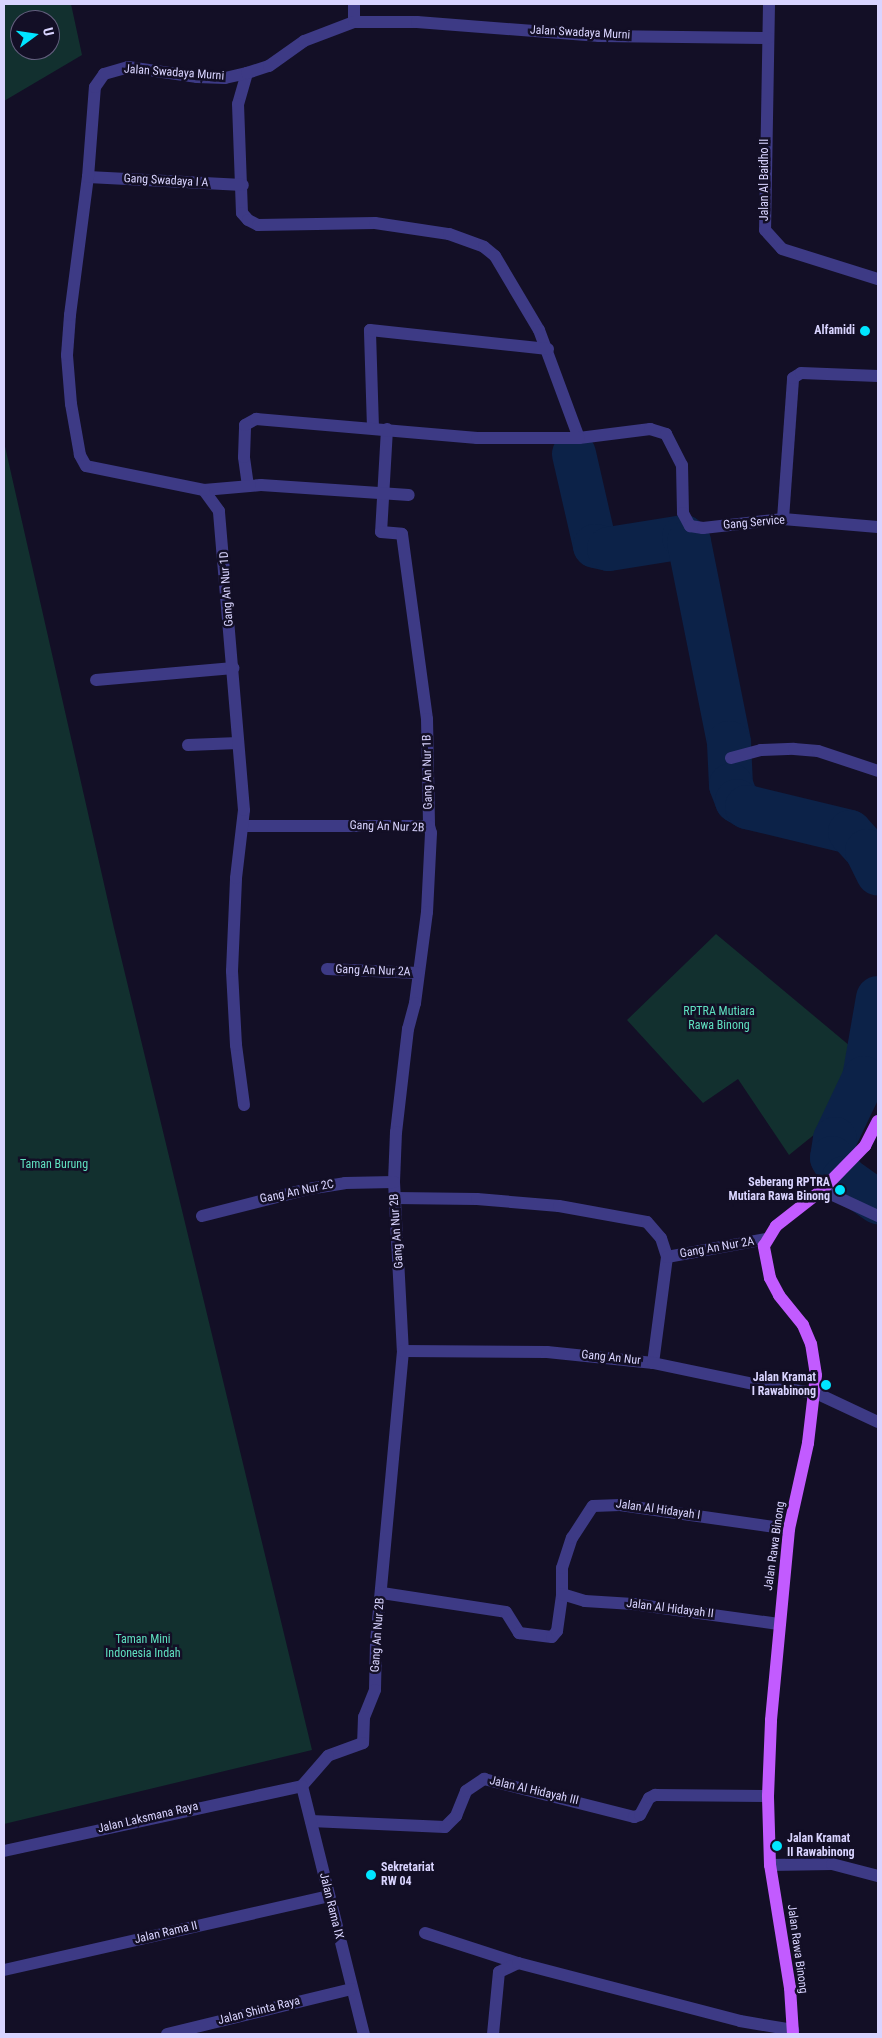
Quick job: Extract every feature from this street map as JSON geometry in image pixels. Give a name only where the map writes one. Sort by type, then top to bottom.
[{"type":"main road","points":[[766,1239],[776,1226],[833,1180],[865,1146],[878,1121]]},
{"type":"main road","name":"Jalan Rawa Binong","points":[[766,1239],[764,1246],[770,1278],[779,1295],[803,1325],[811,1344],[816,1393],[789,1529],[779,1624],[768,1796],[770,1865],[793,2032]]},
{"type":"street","points":[[354,4],[354,22]]},
{"type":"street","name":"Jalan Al Baidho II","points":[[768,4],[765,230],[782,249],[878,279]]},
{"type":"street","name":"Jalan Swadaya Murni","points":[[204,490],[94,469],[86,466],[80,455],[67,354],[78,236],[88,177],[95,87],[104,74],[128,67],[197,77],[225,78],[269,66],[304,41],[354,22],[418,22],[599,36],[768,38]]},
{"type":"street","points":[[247,73],[238,104],[243,185],[242,213],[258,224],[375,223],[449,234],[484,247],[495,256],[548,349],[576,438],[557,440],[477,438],[256,419],[245,425],[244,457],[248,486]]},
{"type":"street","name":"Gang Swadaya I A","points":[[88,177],[243,185]]},
{"type":"street","points":[[373,428],[370,330],[548,349]]},
{"type":"street","points":[[783,519],[793,378],[802,373],[878,376]]},
{"type":"street","points":[[382,493],[387,429]]},
{"type":"street","name":"Gang Service","points":[[576,438],[650,429],[666,434],[682,465],[683,514],[690,526],[703,528],[783,519],[878,527]]},
{"type":"street","points":[[204,490],[248,486],[409,495]]},
{"type":"street","name":"Gang An Nur 1D","points":[[204,490],[219,511],[222,528],[244,826],[236,878],[232,971],[236,1045],[244,1105]]},
{"type":"street","name":"Gang An Nur 1B","points":[[382,493],[381,532],[402,534],[427,719],[429,826]]},
{"type":"street","points":[[96,680],[233,668]]},
{"type":"street","points":[[188,745],[238,743]]},
{"type":"street","points":[[731,758],[761,750],[794,749],[818,751],[878,771]]},
{"type":"street","name":"Gang An Nur 2B","points":[[244,826],[429,826],[427,912],[396,1132],[394,1182],[403,1350],[375,1690],[364,1717],[363,1743],[328,1756],[297,1786]]},
{"type":"street","name":"Gang An Nur 2A","points":[[327,969],[418,973]]},
{"type":"street","name":"Gang An Nur 2C","points":[[202,1216],[308,1189],[345,1183],[394,1182]]},
{"type":"street","points":[[822,1190],[878,1216]]},
{"type":"street","points":[[395,1198],[477,1198],[624,1216],[647,1222],[661,1238],[666,1257],[653,1362]]},
{"type":"street","name":"Gang An Nur 2A","points":[[666,1257],[766,1239]]},
{"type":"street","name":"Gang An Nur","points":[[403,1350],[548,1352],[653,1362],[758,1385],[816,1393],[878,1422]]},
{"type":"street","name":"Jalan Al Hidayah I","points":[[562,1594],[562,1568],[572,1538],[593,1506],[620,1504],[789,1529]]},
{"type":"street","points":[[382,1593],[506,1612],[520,1633],[552,1637],[557,1631],[562,1594]]},
{"type":"street","name":"Jalan Al Hidayah II","points":[[562,1594],[585,1601],[633,1604],[779,1624]]},
{"type":"street","name":"Jalan Al Hidayah III","points":[[311,1821],[445,1827],[456,1816],[466,1790],[484,1779],[634,1817],[640,1815],[649,1798],[656,1795],[768,1796]]},
{"type":"street","name":"Jalan Rama IX","points":[[297,1786],[311,1821],[364,2034]]},
{"type":"street","name":"Jalan Laksmana Raya","points":[[4,1852],[297,1786]]},
{"type":"street","points":[[770,1865],[832,1864],[878,1876]]},
{"type":"street","name":"Jalan Rama II","points":[[4,1970],[329,1896]]},
{"type":"street","points":[[425,1933],[518,1964],[740,2021],[793,2032]]},
{"type":"street","points":[[493,2034],[499,1972],[518,1964]]},
{"type":"street","name":"Jalan Shinta Raya","points":[[167,2034],[352,1989]]},
{"type":"green space","points":[[4,4],[71,4],[82,55],[4,101]]},
{"type":"green space","name":"Taman Mini Indonesia Indah","points":[[4,442],[114,928],[312,1750],[4,1824]]},
{"type":"green space","name":"RPTRA Mutiara Rawa Binong","points":[[716,934],[856,1051],[843,1093],[815,1134],[789,1155],[738,1079],[703,1103],[627,1020]]},
{"type":"waterway","points":[[574,454],[595,546],[609,549],[684,537],[689,542],[729,743],[731,785],[737,801],[747,807],[850,832],[867,851],[878,874]]},
{"type":"waterway","points":[[878,998],[864,1078],[835,1139],[832,1158],[844,1178],[878,1202]]},
{"type":"place","name":"Alfamidi","points":[[865,331]]},
{"type":"place","name":"Seberang RPTRA Mutiara Rawa Binong","points":[[840,1190]]},
{"type":"place","name":"Jalan Kramat I Rawabinong","points":[[826,1385]]},
{"type":"place","name":"Jalan Kramat II Rawabinong","points":[[777,1846]]},
{"type":"place","name":"Sekretariat RW 04","points":[[371,1875]]},
{"type":"park label","name":"Taman Burung","points":[[54,1165]]}]
